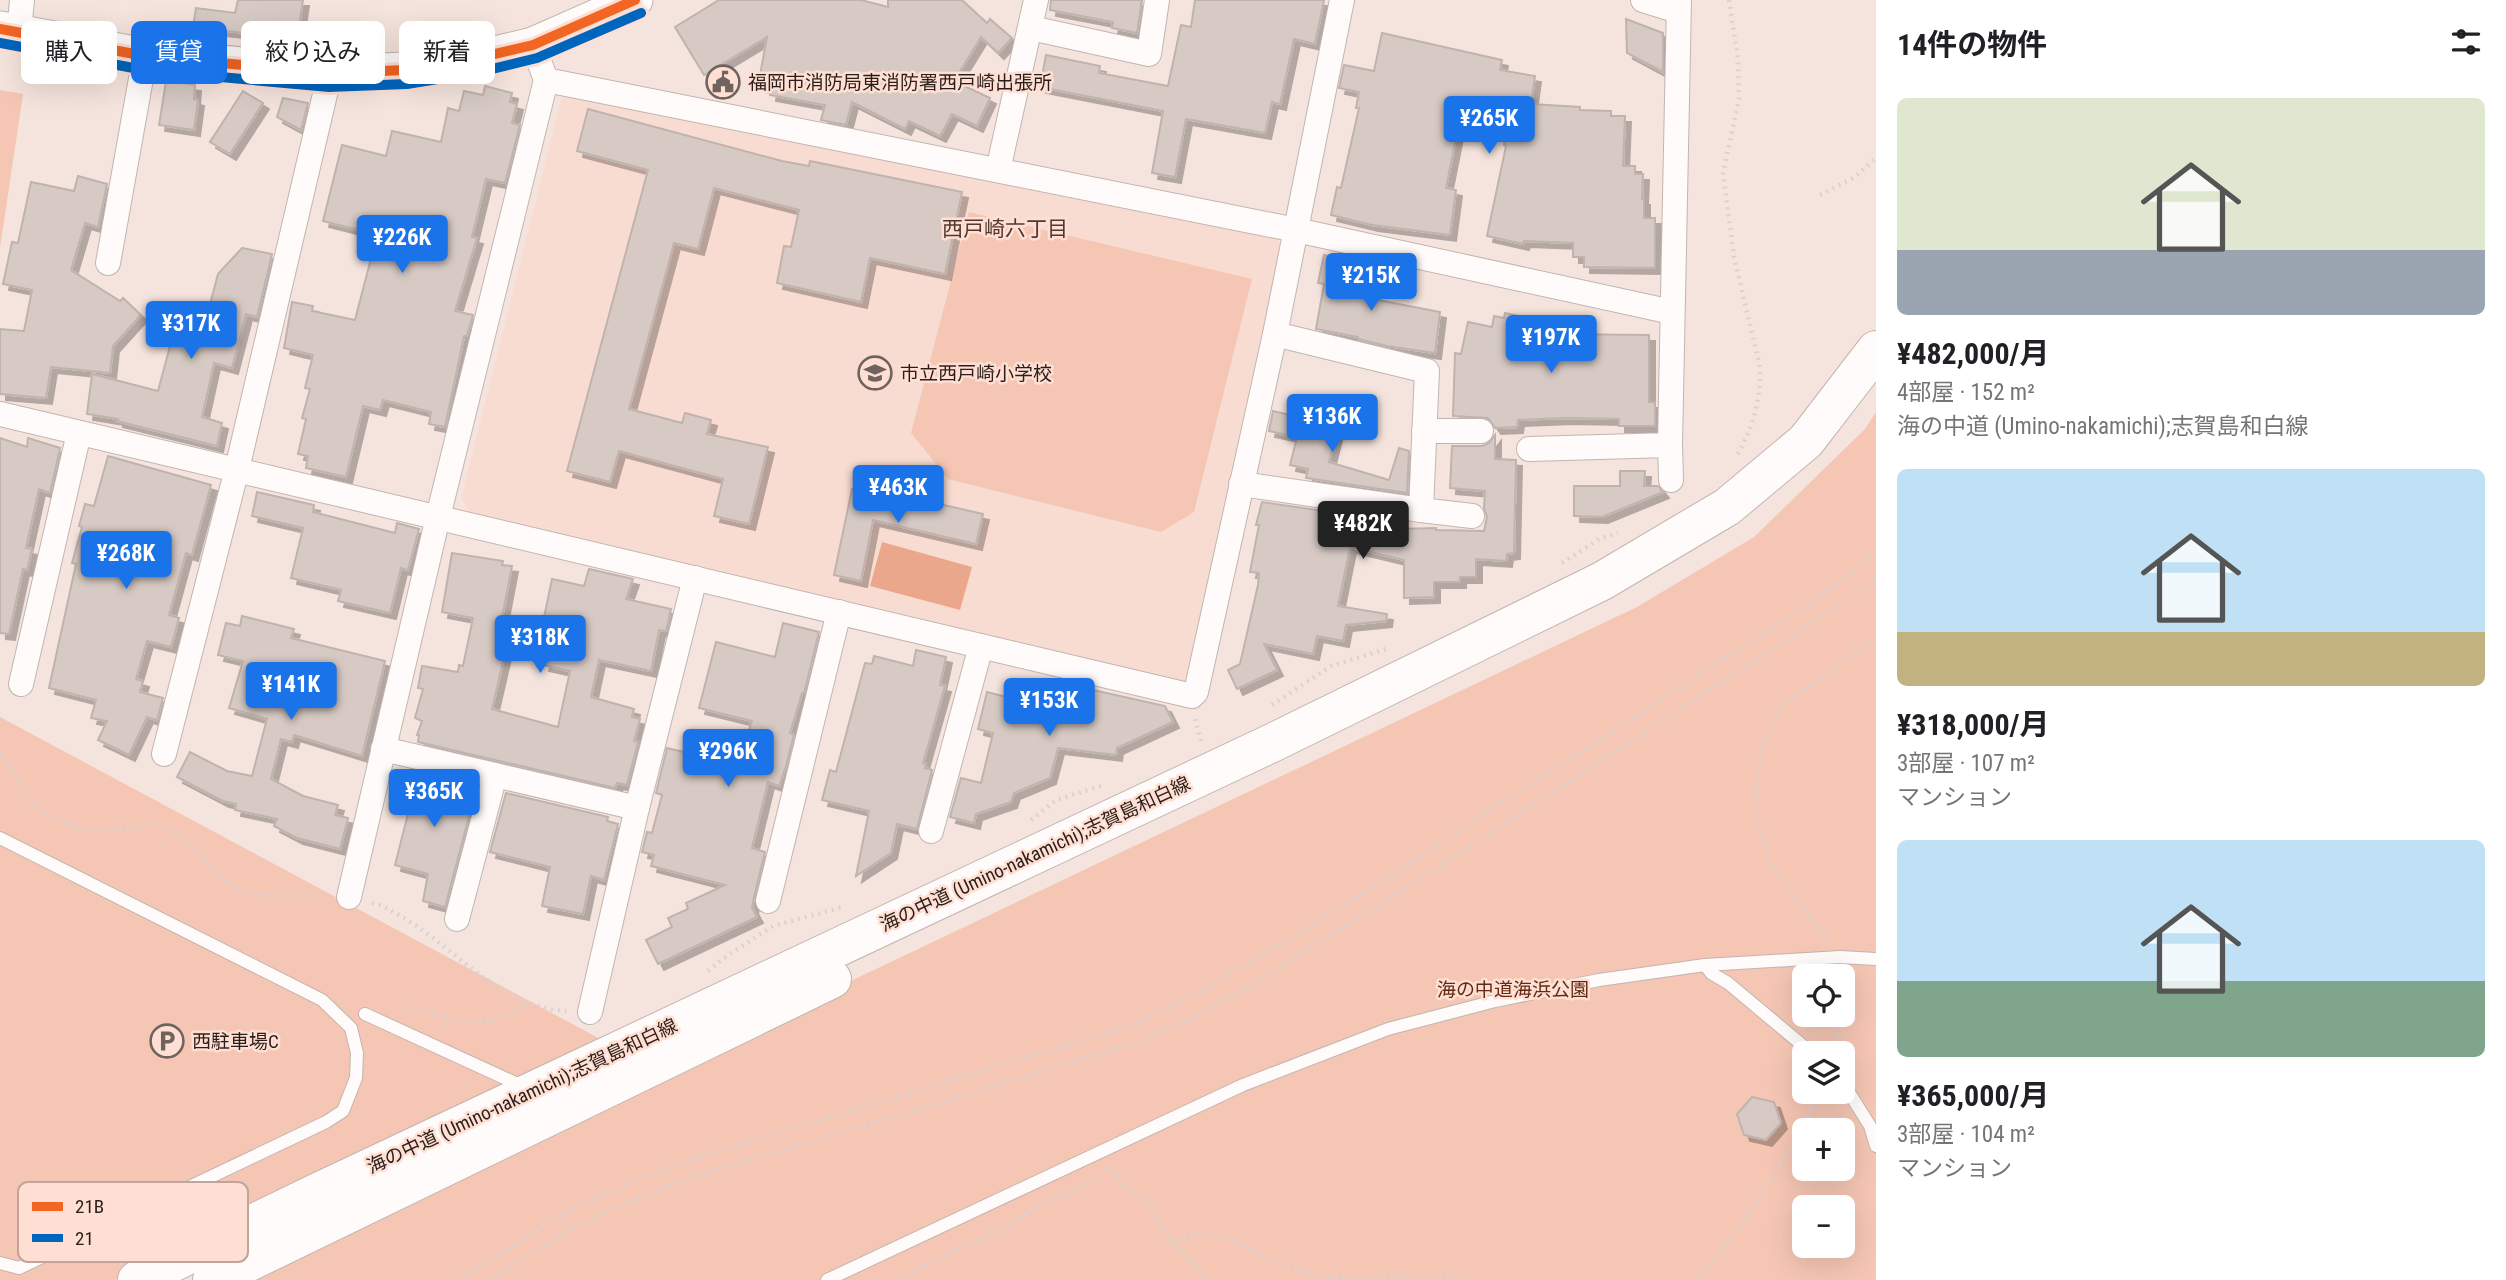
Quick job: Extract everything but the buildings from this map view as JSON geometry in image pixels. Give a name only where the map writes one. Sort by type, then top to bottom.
[{"type":"main road","name":"海の中道 (Umino-nakamichi);志賀島和白線","points":[[248,1227],[1272,743],[1602,580],[1727,507],[1767,474],[1806,441],[1876,350]]},
{"type":"main road","name":"海の中道 (Umino-nakamichi);志賀島和白線","points":[[212,1280],[1615,602],[1743,527],[1826,453],[1876,389]]},
{"type":"main road","name":"海の中道 (Umino-nakamichi);志賀島和白線","points":[[137,1280],[175,1262]]},
{"type":"street","points":[[385,71],[478,58],[533,45],[635,0]]},
{"type":"street","points":[[998,170],[1036,0]]},
{"type":"street","points":[[1031,28],[1149,54],[1157,0]]},
{"type":"street","points":[[0,415],[1192,696],[1196,692],[1275,334],[1342,0]]},
{"type":"street","points":[[1643,0],[1679,6],[1671,480]]},
{"type":"street","points":[[14,20],[131,52]]},
{"type":"street","points":[[349,897],[438,517],[545,80],[533,45]]},
{"type":"street","points":[[545,80],[1296,230],[1672,312]]},
{"type":"street","points":[[108,264],[140,84]]},
{"type":"street","points":[[164,754],[237,469],[327,84]]},
{"type":"street","points":[[1275,334],[1427,371],[1420,510]]},
{"type":"street","points":[[1424,431],[1481,431]]},
{"type":"street","points":[[21,684],[79,433]]},
{"type":"street","points":[[1529,449],[1670,445]]},
{"type":"street","points":[[1241,484],[1472,516]]},
{"type":"street","points":[[590,1012],[637,808],[695,578]]},
{"type":"street","points":[[768,901],[839,612]]},
{"type":"street","points":[[931,831],[981,646]]},
{"type":"street","points":[[383,749],[637,808]]},
{"type":"street","points":[[457,919],[495,775]]},
{"type":"lane","points":[[0,838],[322,1000],[351,1028],[356,1041],[356,1078],[343,1111],[326,1122],[201,1182]]},
{"type":"lane","points":[[827,1280],[1243,1085],[1388,1029],[1495,1001],[1586,982],[1705,965],[1840,957],[1876,959]]},
{"type":"lane","points":[[1705,965],[1710,973],[1728,983],[1797,1041]]},
{"type":"lane","points":[[365,1014],[532,1091]]},
{"type":"lane","points":[[1855,1102],[1870,1126],[1876,1146]]},
{"type":"lane","points":[[0,1263],[19,1269],[34,1262]]},
{"type":"path","points":[[1729,0],[1737,46],[1740,99],[1723,173],[1734,257],[1760,367],[1755,416],[1738,454],[1732,461]]},
{"type":"path","points":[[1820,195],[1855,177],[1876,158]]},
{"type":"path","points":[[1555,570],[1599,538],[1620,532]]},
{"type":"path","points":[[460,1280],[557,1217],[684,1161],[1128,1027],[1186,1000],[1321,919],[1584,751],[1787,618],[1858,568],[1876,552]]},
{"type":"path","points":[[491,1280],[568,1230],[606,1211],[691,1178],[1133,1044],[1194,1017],[1255,983],[1477,842],[1800,631],[1876,578]]},
{"type":"path","points":[[1842,964],[1840,957],[1769,860],[1755,810],[1758,772],[1764,738],[1781,707],[1876,637]]},
{"type":"path","points":[[1261,712],[1331,666],[1400,644]]},
{"type":"path","points":[[0,753],[41,812],[65,823],[103,831],[146,825],[164,828],[191,845],[232,886],[249,893],[349,897],[381,905],[420,927],[509,994],[553,1010],[590,1012]]},
{"type":"path","points":[[1027,823],[1056,800],[1103,785]]},
{"type":"path","points":[[706,973],[773,926],[852,904]]},
{"type":"path","points":[[390,1026],[413,1007],[473,1023],[509,1015],[529,1002]]},
{"type":"path","points":[[1699,1280],[1773,1179],[1815,1104]]},
{"type":"path","points":[[1100,1151],[1108,1168],[1127,1190],[1147,1202],[1172,1241],[1208,1280]]},
{"type":"path","points":[[901,1280],[935,1259],[1004,1229],[1044,1201],[1072,1194],[1108,1168]]},
{"type":"path","points":[[1172,1241],[1199,1232],[1233,1240],[1270,1260],[1324,1278],[1452,1275],[1466,1280]]},
{"type":"shaded area","name":"市立西戸崎小学校","points":[[572,90],[1275,236],[1284,249],[1190,687],[472,516],[461,498],[561,99]]},
{"type":"shaded area","points":[[882,542],[972,567],[960,610],[870,586]]},
{"type":"green space","points":[[0,90],[23,94],[0,248]]},
{"type":"green space","points":[[969,212],[1252,279],[1194,512],[1161,532],[948,479],[911,433]]},
{"type":"green space","name":"海の中道海浜公園","points":[[1876,412],[1876,1280],[222,1280],[1637,607],[1754,537],[1865,429]]},
{"type":"green space","points":[[0,717],[606,1042],[537,1079],[248,1217],[248,1182],[18,1182],[18,1262],[153,1262],[115,1280],[0,1280]]},
{"type":"transit line","name":"21B","points":[[0,29],[145,56],[330,73],[406,70],[478,58],[533,45],[635,0]]},
{"type":"transit line","name":"21","points":[[0,43],[144,70],[329,87],[407,84],[480,72],[537,58],[641,13]]},
{"type":"place","name":"福岡市消防局東消防署西戸崎出張所","points":[[723,82]]},
{"type":"place","name":"市立西戸崎小学校","points":[[875,373]]},
{"type":"place","name":"西駐車場C","points":[[167,1041]]},
{"type":"district","name":"西戸崎六丁目","points":[[1005,229]]}]
